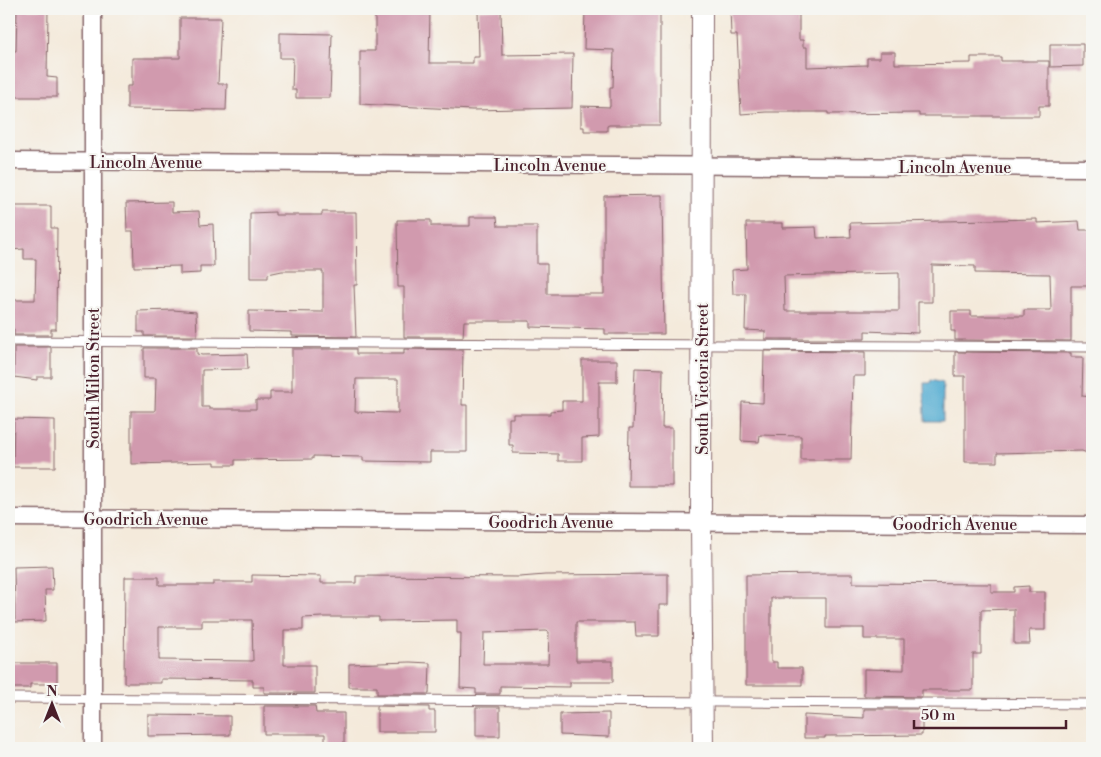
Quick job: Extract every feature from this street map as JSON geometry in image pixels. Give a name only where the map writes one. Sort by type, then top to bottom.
[{"type":"street","name":"South Milton Street","points":[[93,9],[93,748]]},
{"type":"street","name":"South Victoria Street","points":[[702,9],[701,524],[704,748]]},
{"type":"street","name":"Lincoln Avenue","points":[[9,161],[1092,168]]},
{"type":"street","name":"Goodrich Avenue","points":[[9,518],[701,524],[1092,525]]},
{"type":"lane","points":[[9,341],[1092,347]]},
{"type":"lane","points":[[9,698],[1092,704]]},
{"type":"water","points":[[931,380],[943,383],[943,421],[925,421],[924,383],[930,383]]},
{"type":"building","points":[[17,9],[48,9],[47,77],[57,78],[57,97],[9,97],[9,51],[16,51]]},
{"type":"building","points":[[375,9],[430,9],[429,63],[473,63],[473,57],[479,57],[478,10],[501,9],[502,55],[573,54],[572,108],[472,110],[360,104],[360,51],[375,51]]},
{"type":"building","points":[[585,9],[660,9],[660,125],[609,125],[607,126],[607,131],[584,131],[584,127],[581,127],[581,106],[610,107],[610,87],[613,87],[614,50],[584,49]]},
{"type":"building","points":[[730,9],[799,9],[799,40],[803,40],[803,47],[807,47],[807,67],[867,65],[867,58],[880,58],[880,52],[895,52],[895,64],[971,63],[971,57],[1001,57],[1001,61],[1049,61],[1049,106],[1039,106],[1039,116],[919,116],[919,113],[828,114],[828,112],[741,114],[737,35],[731,35]]},
{"type":"building","points":[[180,18],[221,18],[218,84],[227,84],[226,110],[127,109],[127,86],[132,86],[132,58],[180,58]]},
{"type":"building","points":[[280,33],[332,34],[330,98],[296,98],[296,90],[292,90],[293,58],[280,58]]},
{"type":"building","points":[[1050,44],[1083,44],[1083,66],[1050,67]]},
{"type":"building","points":[[662,195],[664,334],[605,334],[605,329],[530,327],[530,321],[464,321],[463,337],[404,337],[404,287],[398,287],[397,220],[431,220],[431,226],[470,226],[470,217],[497,217],[498,226],[537,226],[537,264],[547,264],[547,294],[604,294],[604,196]]},
{"type":"building","points":[[172,202],[172,212],[199,211],[200,225],[213,224],[214,266],[200,266],[200,273],[180,274],[180,266],[134,267],[133,231],[127,231],[126,203]]},
{"type":"building","points":[[9,206],[51,206],[51,228],[57,228],[56,329],[51,329],[51,335],[14,335],[14,329],[9,329],[9,300],[35,300],[36,259],[24,259],[24,249],[9,250]]},
{"type":"building","points":[[275,212],[275,215],[322,215],[322,212],[356,212],[357,285],[354,285],[356,337],[292,336],[292,332],[249,331],[249,311],[323,312],[323,271],[282,271],[268,274],[268,278],[250,278],[250,213]]},
{"type":"building","points":[[1037,219],[1037,223],[1079,221],[1080,230],[1092,230],[1092,286],[1071,286],[1071,341],[955,340],[955,331],[951,331],[951,311],[971,311],[971,316],[1024,316],[1024,310],[1051,310],[1050,274],[975,273],[975,266],[932,265],[932,302],[918,302],[918,333],[865,331],[865,339],[765,339],[765,331],[745,330],[746,294],[733,294],[732,270],[747,269],[746,223],[783,223],[783,228],[816,227],[817,238],[851,237],[850,223]],"holes":[[[899,273],[899,311],[785,311],[784,276]]]},
{"type":"building","points":[[173,310],[196,312],[197,336],[144,336],[144,332],[138,332],[138,311]]},
{"type":"building","points":[[14,347],[51,347],[51,377],[37,377],[37,380],[14,377]]},
{"type":"building","points":[[144,348],[197,348],[197,354],[202,355],[247,354],[248,369],[202,370],[202,407],[209,407],[209,409],[256,409],[256,400],[270,400],[270,392],[292,392],[292,349],[356,349],[356,354],[404,354],[404,349],[463,350],[462,405],[467,405],[467,452],[430,452],[430,462],[363,461],[363,457],[313,456],[313,459],[235,460],[235,465],[215,465],[215,462],[131,464],[131,411],[155,411],[156,378],[144,378]],"holes":[[[356,379],[398,379],[398,413],[355,412]]]},
{"type":"building","points":[[764,351],[865,352],[865,376],[853,376],[851,460],[801,460],[801,436],[760,435],[759,442],[741,441],[742,402],[763,403]]},
{"type":"building","points":[[955,352],[1071,353],[1071,357],[1083,357],[1082,396],[1092,397],[1092,455],[1082,451],[997,453],[997,462],[965,462],[965,376],[955,376]]},
{"type":"building","points":[[582,360],[617,360],[617,382],[599,382],[599,437],[582,438],[582,461],[558,461],[558,454],[513,453],[513,445],[509,445],[509,418],[513,418],[513,414],[550,414],[550,411],[562,410],[562,401],[582,401]]},
{"type":"building","points":[[635,368],[663,369],[662,428],[672,428],[672,486],[628,486],[629,428],[633,428]]},
{"type":"building","points":[[14,419],[55,420],[55,467],[13,467]]},
{"type":"building","points":[[52,566],[53,590],[45,590],[46,621],[15,622],[14,567]]},
{"type":"building","points":[[668,574],[668,605],[659,605],[659,636],[636,636],[635,622],[576,622],[576,661],[613,661],[613,682],[570,682],[570,687],[500,686],[500,694],[476,694],[476,689],[460,688],[461,633],[457,633],[457,620],[379,621],[379,617],[303,618],[303,630],[284,630],[284,665],[315,665],[315,693],[264,693],[264,687],[253,687],[253,680],[161,679],[161,683],[124,683],[125,577],[159,577],[159,585],[213,585],[213,582],[252,582],[252,575],[321,576],[321,583],[356,583],[356,576],[520,577]],"holes":[[[202,620],[252,620],[253,661],[159,660],[159,627],[202,627]],[[549,632],[548,664],[483,664],[484,633]]]},
{"type":"building","points":[[853,574],[853,583],[991,584],[991,592],[1014,592],[1014,587],[1029,586],[1029,592],[1045,592],[1045,630],[1029,630],[1030,644],[1014,644],[1014,609],[981,610],[981,654],[973,654],[973,690],[922,690],[922,697],[864,696],[864,669],[904,670],[904,639],[864,639],[864,628],[826,628],[826,598],[771,598],[771,662],[777,662],[777,668],[802,668],[802,685],[746,685],[746,575]]},
{"type":"building","points":[[9,663],[57,663],[57,684],[30,684],[30,688],[9,688]]},
{"type":"building","points":[[430,663],[429,694],[377,694],[377,687],[349,687],[349,664]]},
{"type":"building","points":[[264,706],[315,706],[316,713],[344,713],[344,746],[325,746],[325,734],[264,734]]},
{"type":"building","points":[[377,706],[429,707],[429,711],[435,711],[435,732],[377,732]]},
{"type":"building","points":[[476,707],[500,707],[500,736],[476,736]]},
{"type":"building","points":[[864,709],[922,709],[922,735],[804,738],[804,715],[864,718]]},
{"type":"building","points":[[609,713],[609,737],[560,735],[560,714]]},
{"type":"building","points":[[148,715],[230,716],[230,735],[148,736]]}]
